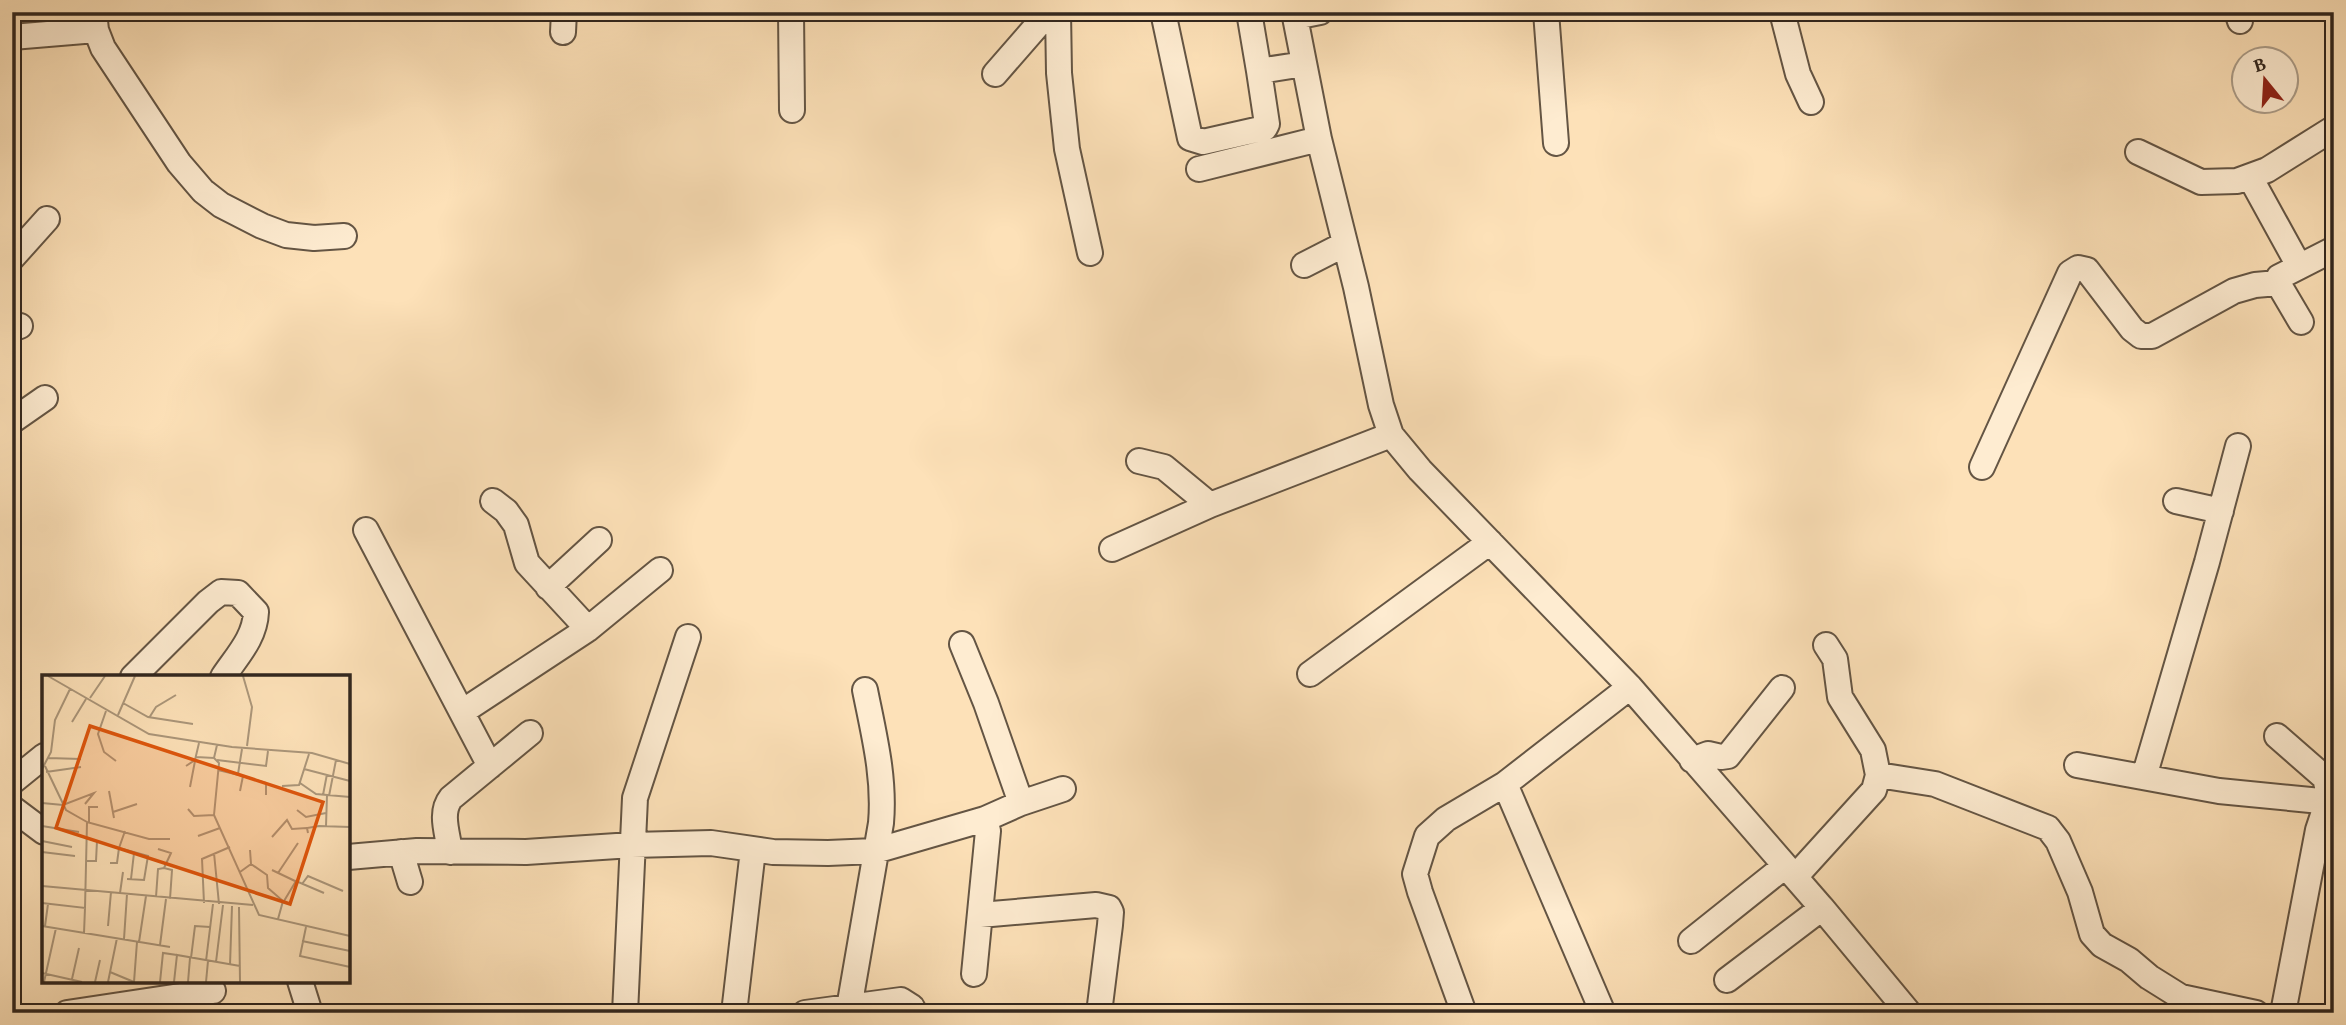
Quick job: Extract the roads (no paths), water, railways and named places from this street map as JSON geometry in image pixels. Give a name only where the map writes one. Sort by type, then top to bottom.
[{"type":"street","points":[[791,12],[792,110]]},
{"type":"street","points":[[995,74],[1049,12]]},
{"type":"street","points":[[1058,12],[1059,74],[1067,149],[1090,253]]},
{"type":"street","points":[[1163,12],[1190,138],[1203,142],[1265,128],[1267,124],[1249,12]]},
{"type":"street","points":[[1320,12],[1295,15],[1319,139],[1381,405],[1391,435],[1405,454],[1630,687],[1822,908],[1909,1013]]},
{"type":"street","points":[[1546,12],[1556,143]]},
{"type":"street","points":[[1782,12],[1798,74],[1811,102]]},
{"type":"street","points":[[12,37],[95,21],[103,48],[179,163],[203,191],[221,205],[286,235],[314,238],[344,236]]},
{"type":"street","points":[[1259,71],[1304,64]]},
{"type":"street","points":[[2138,152],[2201,183],[2237,181],[2267,170],[2334,128]]},
{"type":"street","points":[[1199,169],[1319,139]]},
{"type":"street","points":[[2250,177],[2299,266]]},
{"type":"street","points":[[12,258],[47,219]]},
{"type":"street","points":[[1304,265],[1345,244]]},
{"type":"street","points":[[2301,321],[2278,283],[2279,278],[2334,249]]},
{"type":"street","points":[[1982,467],[2070,273],[2078,268],[2087,270],[2141,337],[2152,336],[2234,291],[2255,285],[2278,283]]},
{"type":"street","points":[[12,421],[45,398]]},
{"type":"street","points":[[1112,549],[1210,505],[1391,435]]},
{"type":"street","points":[[2144,777],[2238,446]]},
{"type":"street","points":[[1139,461],[1164,467],[1210,505]]},
{"type":"street","points":[[2176,500],[2221,511]]},
{"type":"street","points":[[493,501],[512,517],[527,563],[588,629]]},
{"type":"street","points":[[366,530],[490,766]]},
{"type":"street","points":[[548,587],[599,540]]},
{"type":"street","points":[[1310,674],[1490,542]]},
{"type":"street","points":[[462,712],[588,629],[660,570]]},
{"type":"street","points":[[134,675],[221,592],[238,593],[256,612],[256,624],[252,636],[224,675]]},
{"type":"street","points":[[625,1013],[635,798],[688,637]]},
{"type":"street","points":[[962,644],[1021,803]]},
{"type":"street","points":[[1691,941],[1790,872],[1874,790],[1878,775],[1873,750],[1840,697],[1835,659],[1826,645]]},
{"type":"street","points":[[1464,1013],[1415,874],[1427,836],[1446,819],[1506,784],[1630,687]]},
{"type":"street","points":[[1692,760],[1709,754],[1721,757],[1728,755],[1782,688]]},
{"type":"street","points":[[849,1008],[881,823],[883,797],[865,690]]},
{"type":"street","points":[[450,852],[445,805],[530,733]]},
{"type":"street","points":[[2277,736],[2319,771],[2331,793],[2318,830],[2283,1013]]},
{"type":"street","points":[[12,782],[42,758]]},
{"type":"street","points":[[2077,765],[2219,791],[2331,793]]},
{"type":"street","points":[[1878,775],[1935,784],[2049,828],[2058,841],[2080,892],[2092,934],[2102,945],[2129,960],[2180,997],[2256,1013]]},
{"type":"street","points":[[1506,784],[1603,1013]]},
{"type":"street","points":[[350,857],[401,852],[526,852],[632,845],[711,844],[753,850],[828,853],[875,851],[985,819],[1063,789]]},
{"type":"street","points":[[12,808],[42,830]]},
{"type":"street","points":[[974,974],[988,831],[985,819]]},
{"type":"street","points":[[734,1013],[753,850]]},
{"type":"street","points":[[401,852],[410,882]]},
{"type":"street","points":[[980,915],[1096,905],[1109,908],[1111,912],[1099,1013]]},
{"type":"street","points":[[1727,980],[1822,908]]},
{"type":"street","points":[[301,983],[310,1013]]},
{"type":"street","points":[[67,1013],[213,991]]},
{"type":"street","points":[[805,1013],[901,1000],[912,1007],[914,1013]]}]
